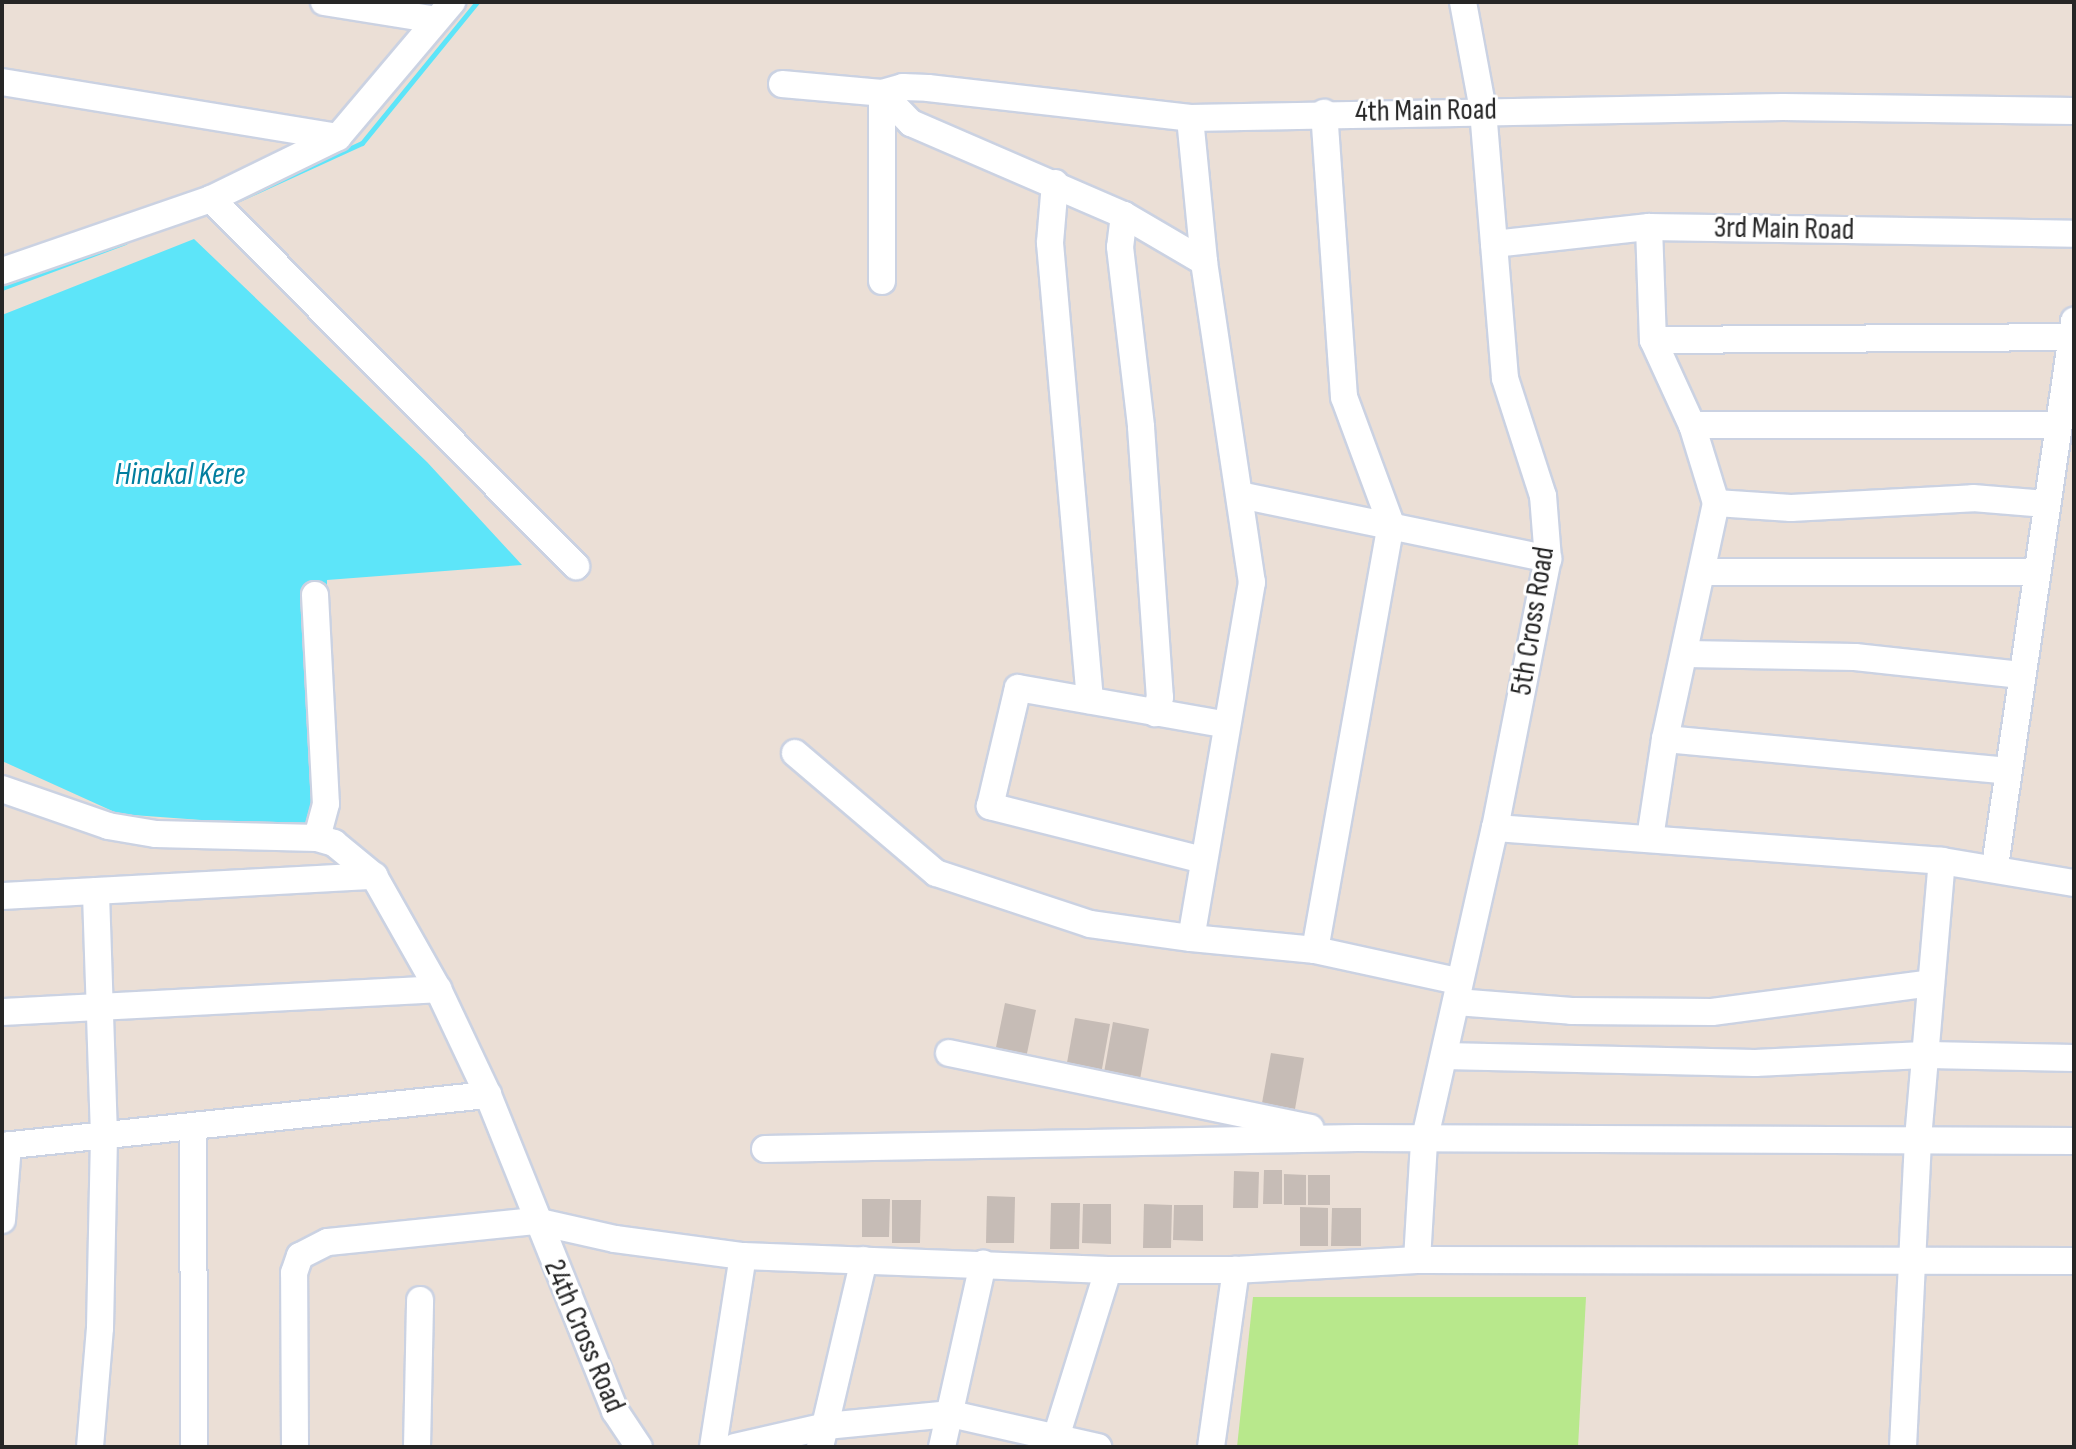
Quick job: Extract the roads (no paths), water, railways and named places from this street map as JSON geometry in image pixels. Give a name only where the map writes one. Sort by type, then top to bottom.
[{"type":"street","points":[[324,2],[444,11]]},
{"type":"street","name":"5th Cross Road","points":[[1417,1260],[1424,1142],[1495,828],[1548,559],[1543,496],[1505,378],[1483,110],[1463,2]]},
{"type":"street","points":[[2,271],[211,199],[338,137],[444,11]]},
{"type":"street","points":[[2,82],[338,137]]},
{"type":"street","name":"4th Main Road","points":[[782,84],[882,93],[928,88],[1190,118],[1483,110],[2074,111]]},
{"type":"street","points":[[882,93],[911,123],[1124,215],[1204,262]]},
{"type":"street","points":[[882,93],[882,281]]},
{"type":"street","points":[[1315,950],[1391,524],[1344,397],[1324,113]]},
{"type":"street","points":[[1190,118],[1204,262],[1252,582],[1191,938]]},
{"type":"street","points":[[1055,183],[1050,243],[1090,700]]},
{"type":"street","points":[[211,199],[576,566]]},
{"type":"street","points":[[1124,215],[1120,247],[1141,427],[1160,697],[1155,713]]},
{"type":"street","points":[[1649,227],[1653,340],[1692,425],[1716,503],[1687,654],[1665,739],[1650,838]]},
{"type":"street","name":"3rd Main Road","points":[[1494,244],[1649,227],[2074,234]]},
{"type":"street","points":[[1653,340],[2073,329],[2062,440],[2046,504],[1995,866]]},
{"type":"street","points":[[1692,425],[2062,440]]},
{"type":"street","points":[[1240,495],[1548,559]]},
{"type":"street","points":[[1716,503],[1791,508],[1973,498],[2046,504]]},
{"type":"street","points":[[1704,572],[2036,572]]},
{"type":"street","points":[[315,595],[326,804],[317,838]]},
{"type":"street","points":[[1687,654],[1855,657],[2021,675]]},
{"type":"street","points":[[1203,860],[990,806],[1018,688],[1227,725]]},
{"type":"street","points":[[1665,739],[2007,771]]},
{"type":"street","points":[[795,753],[936,873],[1090,924],[1315,950],[1457,992],[1572,1011],[1712,1012],[1931,983]]},
{"type":"street","points":[[2,789],[108,826],[156,834],[317,838],[334,843],[374,876]]},
{"type":"street","points":[[1495,828],[1995,866],[2074,883]]},
{"type":"street","points":[[1903,1447],[1910,1257],[1942,861]]},
{"type":"street","points":[[2,896],[374,876]]},
{"type":"street","name":"24th Cross Road","points":[[374,876],[438,989],[488,1095],[535,1221],[615,1411],[639,1447]]},
{"type":"street","points":[[90,1447],[100,1328],[104,1135],[96,891]]},
{"type":"street","points":[[2,1012],[438,989]]},
{"type":"street","points":[[949,1053],[1357,1138]]},
{"type":"street","points":[[1444,1056],[1755,1063],[1924,1055],[2074,1058]]},
{"type":"street","points":[[2,1220],[5,1145],[488,1095]]},
{"type":"street","points":[[193,1126],[194,1447]]},
{"type":"street","points":[[765,1149],[1357,1138],[1424,1142],[2074,1141]]},
{"type":"street","points":[[295,1447],[293,1294],[300,1256],[328,1242],[535,1221],[615,1239],[743,1256],[1108,1270],[1236,1270],[1417,1260],[1910,1257],[2074,1261]]},
{"type":"street","points":[[713,1447],[743,1256]]},
{"type":"street","points":[[823,1437],[864,1260]]},
{"type":"street","points":[[942,1447],[983,1264]]},
{"type":"street","points":[[1054,1441],[1108,1270]]},
{"type":"street","points":[[1211,1447],[1236,1270]]},
{"type":"street","points":[[417,1447],[420,1300]]},
{"type":"street","points":[[735,1447],[823,1437],[951,1414],[1054,1441],[1098,1447]]},
{"type":"water","name":"Hinakal Kere","points":[[194,239],[427,462],[522,565],[327,580],[327,829],[119,814],[2,761],[2,315]]},
{"type":"waterway","points":[[239,199],[362,143],[477,2]]},
{"type":"waterway","points":[[2,288],[125,242]]}]
